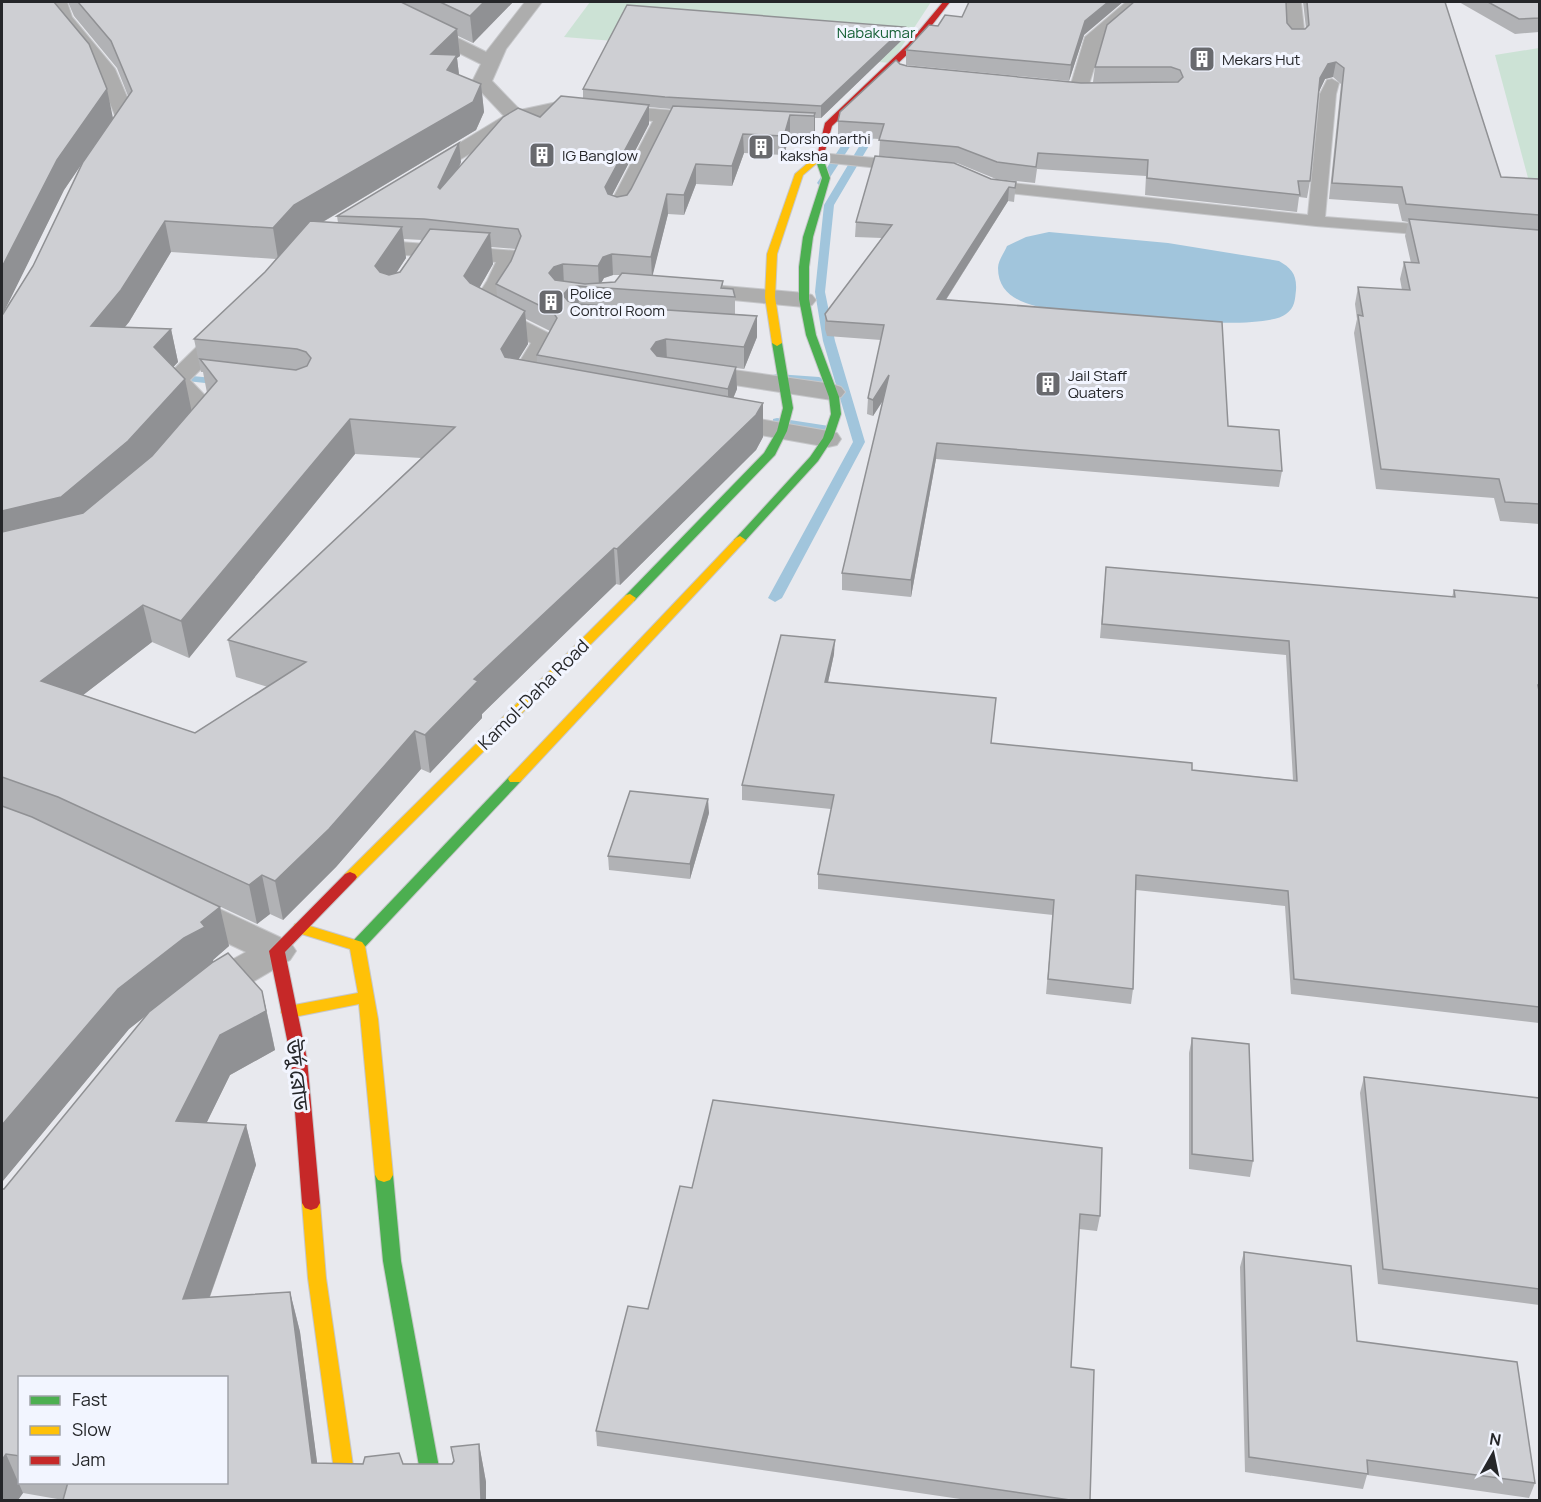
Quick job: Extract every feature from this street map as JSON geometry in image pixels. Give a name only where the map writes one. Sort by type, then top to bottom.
[{"type":"main road","points":[[788,408],[770,297],[810,222],[826,178],[819,158],[828,125],[911,46],[946,2]]},
{"type":"main road","points":[[357,946],[704,579],[821,449],[828,405],[804,300],[788,261],[786,207],[799,174],[819,158]]},
{"type":"main road","name":"Kamol-Daha Road","points":[[288,939],[769,455],[788,408]]},
{"type":"main road","points":[[288,939],[357,946]]},
{"type":"main road","name":"উর্দু রোড","points":[[288,939],[289,1012],[299,1059],[317,1278],[348,1500]]},
{"type":"main road","points":[[357,946],[370,1019],[392,1261],[435,1500]]},
{"type":"main road","points":[[289,1012],[366,997]]},
{"type":"street","points":[[59,2],[63,18],[106,69],[126,118],[96,164]]},
{"type":"street","points":[[363,2],[434,32],[489,61]]},
{"type":"street","points":[[516,117],[482,82],[496,48],[534,2]]},
{"type":"street","points":[[1079,90],[1094,37],[1136,2]]},
{"type":"street","points":[[1292,2],[1296,38]]},
{"type":"street","points":[[1021,85],[1101,90]]},
{"type":"street","points":[[408,182],[516,117],[562,107],[735,121]]},
{"type":"street","points":[[619,208],[665,117]]},
{"type":"street","points":[[805,124],[828,125]]},
{"type":"street","points":[[344,245],[420,259],[510,256],[499,281],[482,308],[545,341],[519,384],[565,392]]},
{"type":"street","points":[[672,289],[804,300]]},
{"type":"street","points":[[742,294],[748,317]]},
{"type":"street","points":[[176,380],[244,313]]},
{"type":"street","points":[[685,366],[788,408],[821,449]]},
{"type":"street","points":[[176,380],[210,384]]},
{"type":"street","points":[[171,457],[209,413],[176,380]]},
{"type":"street","points":[[691,415],[828,405]]},
{"type":"street","points":[[151,891],[288,939]]},
{"type":"street","points":[[182,1011],[209,989],[288,939]]},
{"type":"lane","points":[[1316,221],[1328,94],[1332,83]]},
{"type":"lane","points":[[819,158],[923,167]]},
{"type":"lane","points":[[966,174],[991,186],[1316,221],[1457,233]]},
{"type":"green space","name":"Nabakumar","points":[[590,2],[931,2],[891,63],[564,37]]},
{"type":"green space","points":[[1539,48],[1539,219],[1495,55]]},
{"type":"water","points":[[1049,232],[1168,243],[1279,261],[1290,269],[1294,276],[1296,293],[1294,303],[1286,314],[1271,320],[1213,323],[1141,319],[1038,307],[1010,295],[1000,279],[998,268],[1007,246],[1026,237]]},
{"type":"building","points":[[2,2],[54,2],[89,44],[107,89],[57,160],[2,267]]},
{"type":"building","points":[[78,2],[401,2],[457,29],[431,54],[457,55],[447,70],[481,84],[473,102],[294,205],[273,228],[165,221],[121,290],[91,326],[171,329],[154,347],[185,379],[128,441],[61,497],[2,511],[2,315],[33,266],[83,162],[132,91],[111,41]]},
{"type":"building","points":[[440,2],[484,2],[470,16]]},
{"type":"building","points":[[969,2],[1108,2],[1085,21],[1071,65],[906,50],[929,25],[938,26],[945,15],[962,17]]},
{"type":"building","points":[[1134,2],[1286,2],[1287,23],[1292,29],[1305,29],[1309,25],[1307,2],[1445,2],[1501,177],[1539,179],[1539,215],[1406,204],[1402,187],[1332,183],[1344,68],[1336,62],[1328,64],[1320,78],[1310,181],[1298,181],[1300,195],[1147,178],[1148,160],[1038,153],[1036,167],[997,162],[958,147],[879,140],[884,124],[838,121],[840,112],[896,60],[907,66],[1081,83],[1178,82],[1183,77],[1180,70],[1171,67],[1095,67],[1107,25]]},
{"type":"building","points":[[1488,2],[1539,2],[1539,18],[1519,19]]},
{"type":"building","points":[[627,5],[905,27],[821,106],[665,97],[583,89]]},
{"type":"building","points":[[561,96],[649,105],[605,187],[608,194],[617,197],[627,195],[631,189],[673,106],[815,113],[814,116],[790,115],[784,136],[743,134],[732,166],[696,164],[684,195],[667,194],[651,257],[612,254],[603,257],[598,266],[563,264],[554,267],[549,273],[555,280],[585,284],[615,282],[622,273],[723,281],[721,288],[733,289],[735,297],[578,286],[569,288],[563,295],[568,301],[577,304],[757,316],[744,347],[666,339],[656,342],[651,349],[657,356],[736,367],[728,389],[537,355],[557,318],[553,312],[496,284],[511,261],[521,236],[518,229],[424,219],[337,216],[459,143],[438,187],[440,189],[503,117],[518,108],[540,117]]},
{"type":"building","points":[[875,156],[954,163],[991,179],[1016,182],[1015,188],[1009,187],[937,299],[1222,322],[1228,426],[1279,430],[1282,471],[937,443],[911,580],[842,573],[889,375],[873,400],[868,398],[884,325],[827,321],[825,314],[892,225],[856,222]]},
{"type":"building","points":[[1409,219],[1539,230],[1539,504],[1505,502],[1499,479],[1381,469],[1358,315],[1363,316],[1358,287],[1410,290],[1404,262],[1419,263]]},
{"type":"building","points":[[310,221],[402,227],[375,266],[380,272],[389,275],[400,272],[430,229],[490,233],[464,276],[470,283],[525,311],[501,349],[505,357],[763,403],[756,415],[617,549],[614,548],[474,679],[478,681],[425,735],[415,731],[329,829],[275,881],[262,875],[249,885],[58,797],[2,777],[2,532],[83,513],[152,456],[217,381],[200,359],[296,370],[307,366],[311,358],[306,352],[297,349],[194,339],[265,272]],"holes":[[[350,419],[455,427],[228,640],[306,662],[195,733],[41,681],[143,605],[181,621]]]},
{"type":"building","points":[[1106,567],[1455,597],[1454,590],[1539,598],[1539,1007],[1294,979],[1288,891],[1136,875],[1133,989],[1048,979],[1054,900],[818,874],[834,795],[742,785],[781,635],[835,640],[825,682],[996,698],[991,743],[1192,763],[1192,770],[1297,781],[1289,641],[1102,624]]},
{"type":"building","points":[[630,791],[708,799],[690,864],[608,856]]},
{"type":"building","points":[[2,806],[32,817],[220,907],[201,922],[205,927],[184,938],[118,989],[2,1125]]},
{"type":"building","points":[[228,953],[262,991],[266,1011],[220,1035],[176,1121],[246,1125],[183,1299],[290,1292],[312,1463],[363,1464],[365,1457],[399,1453],[403,1464],[452,1464],[454,1461],[451,1447],[479,1444],[481,1500],[63,1500],[67,1484],[228,1484],[228,1376],[18,1376],[18,1456],[6,1454],[2,1460],[2,1189],[149,1012]]},
{"type":"building","points":[[1192,1038],[1249,1044],[1253,1161],[1192,1154]]},
{"type":"building","points":[[1364,1077],[1539,1098],[1539,1289],[1383,1269]]},
{"type":"building","points":[[713,1100],[1102,1148],[1100,1216],[1080,1214],[1071,1367],[1094,1370],[1090,1500],[1070,1500],[596,1431],[628,1306],[648,1309],[680,1186],[692,1188]]},
{"type":"building","points":[[1244,1252],[1351,1266],[1357,1341],[1517,1362],[1535,1483],[1367,1460],[1368,1474],[1249,1457]]},
{"type":"waterway","points":[[822,183],[861,122]]},
{"type":"waterway","points":[[775,598],[859,442],[829,341],[820,292],[829,205],[878,122]]},
{"type":"waterway","points":[[777,377],[819,380]]},
{"type":"waterway","points":[[182,378],[223,382]]},
{"type":"waterway","points":[[777,422],[829,430]]},
{"type":"traffic: fast","points":[[740,540],[814,459],[828,438],[836,414],[834,397],[811,335],[804,299],[804,267],[808,237],[826,178],[819,158]]},
{"type":"traffic: fast","points":[[630,598],[769,455],[782,431],[788,408],[777,343]]},
{"type":"traffic: fast","points":[[357,946],[515,779]]},
{"type":"traffic: fast","points":[[384,1175],[392,1261],[435,1500]]},
{"type":"traffic: slow","points":[[777,343],[770,297],[772,254],[799,174],[819,158]]},
{"type":"traffic: slow","points":[[515,779],[740,540]]},
{"type":"traffic: slow","points":[[350,877],[630,598]]},
{"type":"traffic: slow","points":[[300,928],[357,946]]},
{"type":"traffic: slow","points":[[357,946],[370,1019],[384,1175]]},
{"type":"traffic: slow","points":[[289,1012],[366,997]]},
{"type":"traffic: slow","points":[[311,1203],[317,1278],[348,1500]]},
{"type":"traffic: jam","points":[[819,158],[828,125],[911,46],[946,2]]},
{"type":"traffic: jam","points":[[311,1203],[299,1059],[277,951],[350,877]]},
{"type":"place","name":"Mekars Hut","points":[[1202,59]]},
{"type":"place","name":"Dorshonarthi kaksha","points":[[761,147]]},
{"type":"place","name":"IG Banglow","points":[[542,155]]},
{"type":"place","name":"Police Control Room","points":[[551,302]]},
{"type":"place","name":"Jail Staff Quaters","points":[[1048,384]]}]
